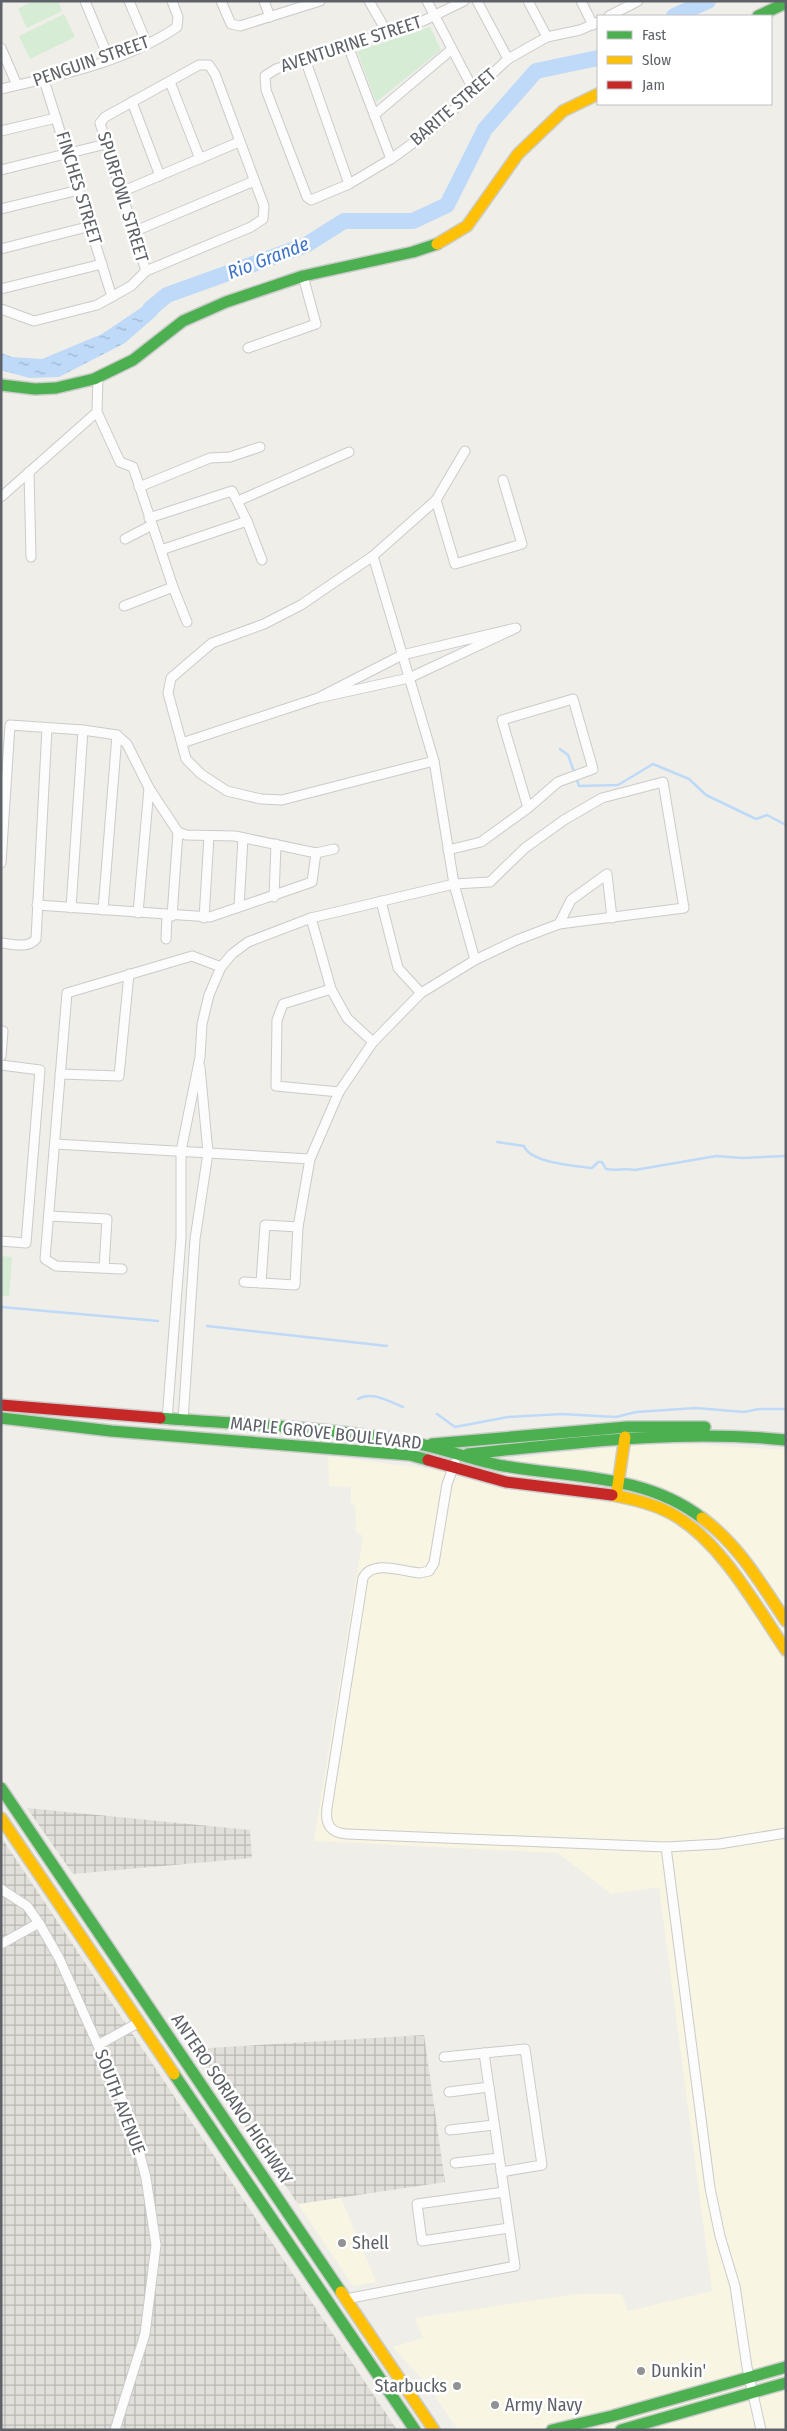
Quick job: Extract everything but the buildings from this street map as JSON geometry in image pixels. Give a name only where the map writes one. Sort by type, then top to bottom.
[{"type":"main road","points":[[760,15],[786,3]]},
{"type":"main road","points":[[1,385],[35,389],[56,388],[98,377],[133,360],[183,320],[226,302],[303,276],[413,252],[441,243],[467,226],[518,154],[563,111],[597,94]]},
{"type":"main road","name":"MAPLE GROVE BOULEVARD","points":[[1,1405],[362,1435],[424,1444],[503,1466],[618,1482],[670,1497],[709,1521],[746,1561],[786,1621]]},
{"type":"main road","name":"MAPLE GROVE BOULEVARD","points":[[1,1418],[111,1431],[410,1455],[506,1482],[616,1495],[664,1510],[683,1521],[702,1536],[732,1571],[786,1650]]},
{"type":"main road","points":[[424,1444],[627,1427],[682,1426],[786,1430]]},
{"type":"main road","points":[[410,1455],[459,1454],[625,1437],[687,1435],[786,1440]]},
{"type":"main road","points":[[616,1495],[625,1437]]},
{"type":"main road","name":"ANTERO SORIANO HIGHWAY","points":[[1,1788],[434,2430]]},
{"type":"main road","name":"ANTERO SORIANO HIGHWAY","points":[[1,1818],[415,2430]]},
{"type":"main road","points":[[552,2430],[612,2416],[786,2367]]},
{"type":"main road","points":[[621,2430],[786,2383]]},
{"type":"street","points":[[85,1],[109,59]]},
{"type":"street","points":[[129,1],[147,44]]},
{"type":"street","name":"PENGUIN STREET","points":[[1,89],[44,80],[109,59],[147,44],[177,27],[178,17],[172,1]]},
{"type":"street","points":[[221,1],[228,19],[235,26],[320,1]]},
{"type":"street","points":[[264,1],[270,17]]},
{"type":"street","points":[[369,1],[388,34]]},
{"type":"street","points":[[427,1],[473,90]]},
{"type":"street","name":"AVENTURINE STREET","points":[[311,200],[305,193],[266,90],[265,76],[276,69],[305,59],[388,34],[435,16],[464,1]]},
{"type":"street","points":[[477,1],[508,59]]},
{"type":"street","points":[[528,1],[547,37]]},
{"type":"street","points":[[581,1],[596,23]]},
{"type":"street","points":[[611,15],[634,2]]},
{"type":"street","name":"BARITE STREET","points":[[311,200],[349,184],[391,159],[435,127],[508,59],[547,37],[580,30],[596,23]]},
{"type":"street","points":[[348,46],[391,159]]},
{"type":"street","points":[[1,48],[17,85]]},
{"type":"street","points":[[374,115],[451,50]]},
{"type":"street","points":[[305,59],[349,184]]},
{"type":"street","points":[[1,309],[26,319],[38,321],[97,305],[131,286],[146,271],[252,227],[263,219],[264,206],[215,74],[209,65],[199,66],[132,102],[160,176]]},
{"type":"street","name":"FINCHES STREET","points":[[44,80],[112,297]]},
{"type":"street","points":[[170,82],[200,159]]},
{"type":"street","name":"SPURFOWL STREET","points":[[132,102],[105,117],[100,123],[146,271]]},
{"type":"street","points":[[1,131],[56,118]]},
{"type":"street","points":[[121,192],[239,142]]},
{"type":"street","points":[[1,170],[106,144]]},
{"type":"street","points":[[133,232],[254,182]]},
{"type":"street","points":[[1,209],[79,190]]},
{"type":"street","points":[[1,249],[91,226]]},
{"type":"street","points":[[1,289],[102,264]]},
{"type":"street","points":[[248,348],[316,324],[303,276]]},
{"type":"street","points":[[98,377],[97,412],[116,455],[122,464],[133,467],[187,622]]},
{"type":"street","points":[[1,497],[97,412]]},
{"type":"street","points":[[139,486],[210,458],[230,457],[260,447]]},
{"type":"street","points":[[434,760],[282,800],[262,800],[227,791],[201,774],[186,759],[168,693],[171,678],[212,643],[264,624],[301,605],[373,556],[436,500],[465,451]]},
{"type":"street","points":[[238,501],[349,452]]},
{"type":"street","points":[[29,472],[31,557]]},
{"type":"street","points":[[436,500],[455,564],[522,544],[503,480]]},
{"type":"street","points":[[125,539],[151,522],[230,491],[233,492],[238,501],[262,560]]},
{"type":"street","points":[[161,550],[246,521]]},
{"type":"street","points":[[373,556],[434,760],[454,884],[475,960]]},
{"type":"street","points":[[124,606],[173,586]]},
{"type":"street","points":[[182,744],[318,698],[410,678],[516,628],[402,655],[318,698]]},
{"type":"street","points":[[448,850],[481,842],[528,808],[558,782],[593,769],[573,699],[502,720],[528,808]]},
{"type":"street","points":[[1,863],[10,725],[83,730],[117,735],[127,744],[149,788],[178,832],[186,835],[243,838],[316,853],[334,849]]},
{"type":"street","points":[[1,944],[32,944],[36,939],[47,728]]},
{"type":"street","points":[[70,908],[83,730]]},
{"type":"street","points":[[103,910],[117,735]]},
{"type":"street","points":[[167,1420],[181,1238],[181,1151],[200,1057],[202,1024],[209,995],[221,967],[232,954],[248,942],[311,918],[454,884],[490,882],[524,848],[564,820],[602,798],[663,782],[684,908],[559,924],[517,940],[475,960],[421,993],[373,1042],[339,1092],[310,1159],[298,1227],[295,1285],[244,1282]]},
{"type":"street","points":[[138,913],[149,788]]},
{"type":"street","points":[[166,939],[178,832]]},
{"type":"street","points":[[204,918],[209,836]]},
{"type":"street","points":[[240,907],[243,838]]},
{"type":"street","points":[[274,897],[276,844]]},
{"type":"street","points":[[37,905],[204,918],[274,897],[312,882],[316,853]]},
{"type":"street","points":[[559,924],[571,900],[607,874],[612,918]]},
{"type":"street","points":[[381,901],[398,968],[421,993]]},
{"type":"street","points":[[311,918],[331,989],[347,1018],[373,1042]]},
{"type":"street","points":[[122,1269],[56,1266],[45,1260],[67,993],[192,956],[221,967]]},
{"type":"street","points":[[60,1074],[119,1076],[129,974]]},
{"type":"street","points":[[331,989],[283,1004],[277,1020],[276,1086],[339,1092]]},
{"type":"street","points":[[1,1056],[3,1031]]},
{"type":"street","points":[[182,1421],[195,1239],[208,1153],[200,1057]]},
{"type":"street","points":[[1,1065],[40,1070],[26,1243],[1,1241]]},
{"type":"street","points":[[55,1144],[310,1159]]},
{"type":"street","points":[[49,1216],[107,1219],[104,1268]]},
{"type":"street","points":[[261,1283],[265,1225],[298,1227]]},
{"type":"street","points":[[181,1238],[195,1239]]},
{"type":"street","points":[[459,1454],[447,1484],[437,1552],[432,1568],[425,1573],[417,1573],[375,1567],[367,1571],[363,1578],[326,1808],[328,1826],[337,1833],[347,1834],[666,1847],[719,1844],[786,1833]]},
{"type":"street","points":[[666,1847],[710,2188],[720,2236],[735,2286],[761,2430]]},
{"type":"street","name":"SOUTH AVENUE","points":[[1,1889],[27,1906],[39,1923],[58,1958],[130,2117],[146,2178],[156,2244],[144,2339],[115,2430]]},
{"type":"street","points":[[1,1944],[39,1923]]},
{"type":"street","points":[[98,2045],[138,2023]]},
{"type":"street","points":[[444,2056],[524,2049],[542,2165],[501,2172]]},
{"type":"street","points":[[346,2299],[515,2266],[484,2053]]},
{"type":"street","points":[[449,2092],[489,2088]]},
{"type":"street","points":[[450,2130],[494,2125]]},
{"type":"street","points":[[455,2163],[499,2158]]},
{"type":"street","points":[[504,2192],[417,2204],[422,2241],[509,2228]]},
{"type":"shaded area","points":[[689,1444],[786,1450],[786,2430],[458,2430],[426,2383],[392,2347],[423,2338],[415,2318],[577,2294],[622,2294],[628,2311],[712,2291],[659,1887],[611,1894],[558,1853],[314,1841],[363,1536],[356,1532],[355,1506],[351,1503],[351,1487],[329,1486],[328,1456],[445,1471],[547,1454],[640,1445]]},
{"type":"shaded area","points":[[27,1808],[250,1830],[252,1858],[73,1874]]},
{"type":"shaded area","points":[[1,1837],[397,2430],[1,2430]]},
{"type":"shaded area","points":[[424,2035],[445,2182],[298,2204],[193,2049]]},
{"type":"shaded area","name":"Shell","points":[[341,2198],[376,2282],[353,2286],[298,2204]]},
{"type":"green space","points":[[33,1],[58,1],[62,11],[27,28],[18,9]]},
{"type":"green space","points":[[64,14],[75,37],[30,59],[19,36]]},
{"type":"green space","points":[[430,27],[441,50],[376,102],[357,51]]},
{"type":"green space","points":[[1,1256],[12,1257],[9,1296],[1,1296]]},
{"type":"water","points":[[167,295],[157,315],[125,343],[59,377],[29,378],[1,370],[1,353],[12,357],[42,359],[102,334],[151,301]]},
{"type":"waterway","name":"Rio Grande","points":[[676,15],[708,1]]},
{"type":"waterway","name":"Rio Grande","points":[[150,309],[167,295],[306,245],[344,221],[413,221],[447,205],[485,129],[536,71],[597,58]]},
{"type":"waterway","points":[[560,749],[568,755],[579,786],[618,785],[653,764],[689,779],[706,795],[756,819],[767,815],[786,825]]},
{"type":"waterway","points":[[497,1142],[524,1146],[528,1152],[535,1156],[554,1163],[592,1168],[598,1162],[602,1162],[606,1169],[613,1170],[635,1170],[716,1156],[742,1158],[786,1156]]},
{"type":"waterway","points":[[1,1307],[158,1321]]},
{"type":"waterway","points":[[207,1326],[387,1346]]},
{"type":"waterway","points":[[358,1399],[374,1396],[403,1407]]},
{"type":"waterway","points":[[437,1414],[455,1427],[508,1417],[562,1414],[616,1417],[636,1412],[696,1408],[744,1412],[759,1409],[786,1409]]},
{"type":"traffic: fast","points":[[760,15],[786,3]]},
{"type":"traffic: fast","points":[[1,385],[35,389],[56,388],[94,379],[133,360],[183,321],[226,302],[303,276],[413,252],[437,244]]},
{"type":"traffic: fast","points":[[1,1418],[111,1431],[410,1455],[428,1460]]},
{"type":"traffic: fast","points":[[160,1418],[293,1427],[392,1439],[434,1447],[504,1466],[582,1476],[632,1485],[657,1493],[680,1504],[702,1518]]},
{"type":"traffic: fast","points":[[432,1444],[627,1427],[705,1427]]},
{"type":"traffic: fast","points":[[468,1454],[587,1442],[666,1437],[706,1436],[786,1440]]},
{"type":"traffic: fast","points":[[1,1788],[341,2292]]},
{"type":"traffic: fast","points":[[174,2074],[415,2430]]},
{"type":"traffic: fast","points":[[552,2430],[612,2416],[786,2367]]},
{"type":"traffic: fast","points":[[621,2430],[786,2383]]},
{"type":"traffic: slow","points":[[437,244],[467,226],[518,154],[563,111],[597,94]]},
{"type":"traffic: slow","points":[[617,1491],[625,1437]]},
{"type":"traffic: slow","points":[[612,1495],[651,1505],[674,1515],[707,1541],[750,1595],[786,1650]]},
{"type":"traffic: slow","points":[[702,1518],[727,1540],[738,1553],[786,1621]]},
{"type":"traffic: slow","points":[[1,1818],[174,2074]]},
{"type":"traffic: slow","points":[[341,2292],[434,2430]]},
{"type":"traffic: jam","points":[[1,1405],[160,1418]]},
{"type":"traffic: jam","points":[[428,1460],[506,1482],[612,1495]]},
{"type":"place","name":"Shell","points":[[342,2243]]},
{"type":"place","name":"Dunkin'","points":[[641,2371]]},
{"type":"place","name":"Starbucks","points":[[457,2386]]},
{"type":"place","name":"Army Navy","points":[[495,2405]]}]
